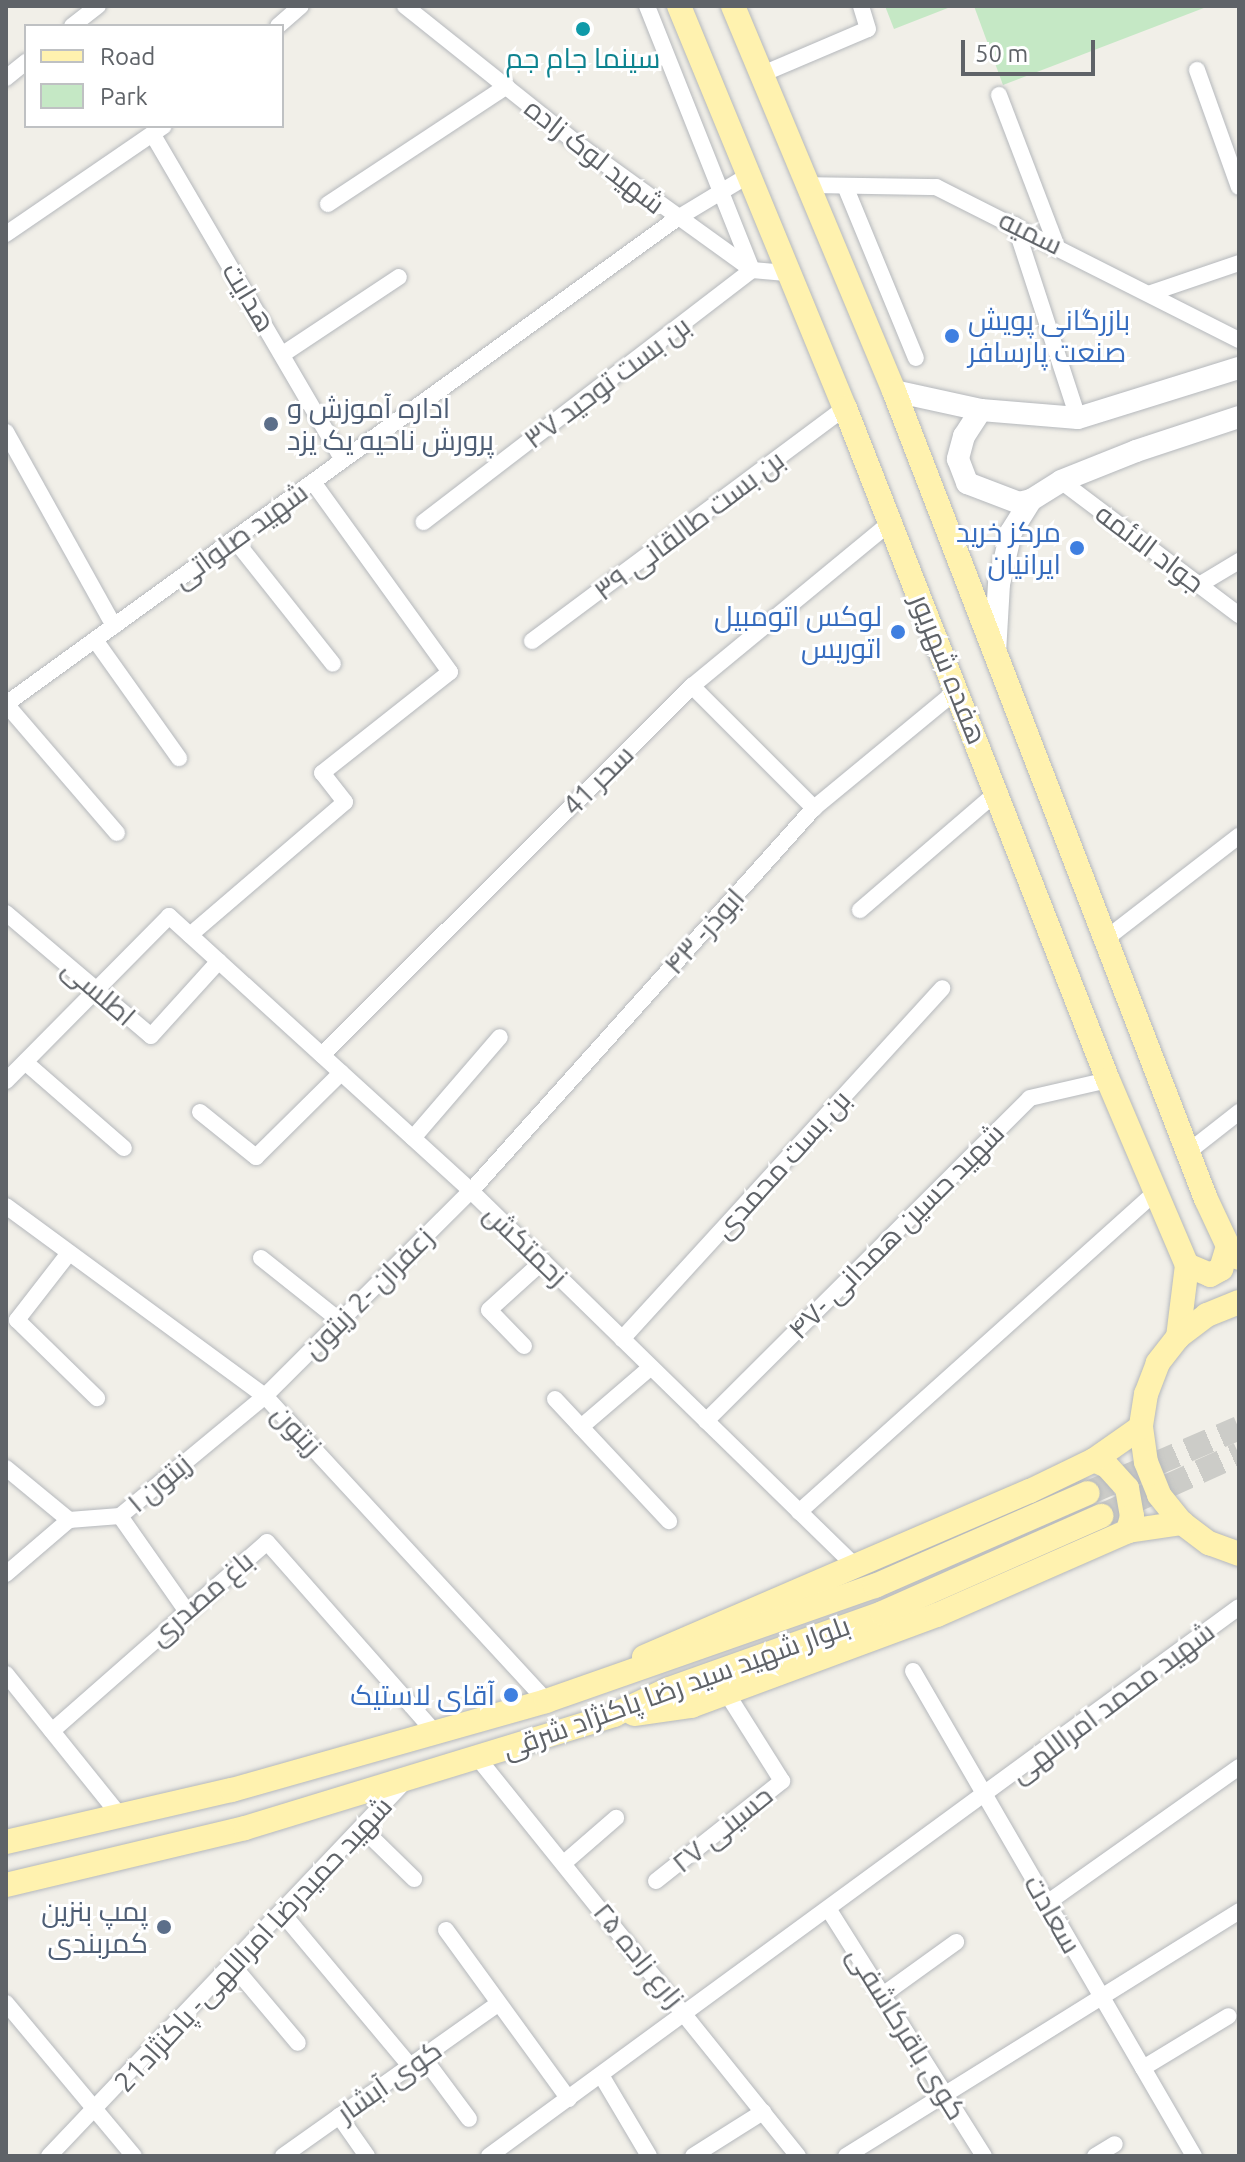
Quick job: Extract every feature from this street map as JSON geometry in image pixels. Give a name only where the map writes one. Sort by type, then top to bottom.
[{"type":"main road","name":"هفده شهریور","points":[[679,6],[891,522],[1108,1080],[1187,1265]]},
{"type":"main road","name":"هفده شهریور","points":[[733,6],[894,391],[1103,941],[1188,1152],[1233,1252]]},
{"type":"main road","points":[[894,391],[981,410],[1078,418],[1239,368]]},
{"type":"main road","points":[[981,410],[964,436],[958,459],[967,483],[1019,503],[1031,500],[1061,481],[1239,417]]},
{"type":"main road","points":[[995,662],[1002,571],[1011,532],[1031,500]]},
{"type":"main road","points":[[1178,1337],[1187,1265],[1210,1275],[1221,1269],[1233,1252]]},
{"type":"main road","points":[[1239,1302],[1207,1315],[1178,1337],[1158,1363],[1146,1394],[1141,1427],[1146,1462],[1159,1495],[1182,1523],[1209,1543],[1239,1554]]},
{"type":"main road","points":[[600,1681],[679,1638],[1094,1460],[1141,1427]]},
{"type":"main road","points":[[1094,1460],[1127,1488],[1132,1516],[1128,1531]]},
{"type":"main road","name":"بلوار شهید سید رضا پاکنژاد شرقی","points":[[6,1842],[121,1817],[437,1735],[546,1701],[875,1586],[1088,1493]]},
{"type":"main road","name":"بلوار شهید سید رضا پاکنژاد شرقی","points":[[6,1885],[245,1828],[608,1717],[669,1689],[882,1613],[1101,1516]]},
{"type":"main road","points":[[608,1717],[691,1706],[937,1615],[1128,1531],[1182,1523]]},
{"type":"street","points":[[75,24],[98,6]]},
{"type":"street","points":[[280,24],[301,6]]},
{"type":"street","name":"شهید لوک زاده","points":[[405,6],[676,219],[752,270]]},
{"type":"street","points":[[647,6],[752,270],[789,273]]},
{"type":"street","points":[[760,75],[868,29],[861,6]]},
{"type":"street","points":[[6,78],[24,64]]},
{"type":"street","points":[[1197,70],[1239,187]]},
{"type":"street","points":[[328,204],[507,86]]},
{"type":"street","points":[[999,95],[1056,244]]},
{"type":"street","points":[[6,234],[159,131]]},
{"type":"street","name":"هدایت","points":[[159,131],[343,460]]},
{"type":"street","name":"شهید صلواتی","points":[[6,704],[676,219],[749,175]]},
{"type":"street","name":"سمیه","points":[[806,185],[936,187],[1056,244],[1239,340]]},
{"type":"street","points":[[845,186],[916,358]]},
{"type":"street","points":[[1015,225],[1078,418]]},
{"type":"street","points":[[1151,293],[1239,263]]},
{"type":"street","name":"بن بست توحید ۳۷","points":[[424,522],[752,270]]},
{"type":"street","points":[[283,354],[399,277]]},
{"type":"street","name":"بن‌ بست طالقانی ۳۹","points":[[532,641],[845,408]]},
{"type":"street","points":[[6,432],[114,626]]},
{"type":"street","name":"جواد الائمه","points":[[1061,481],[1239,615]]},
{"type":"street","points":[[6,1081],[169,916],[190,935],[345,802],[322,773],[450,672],[313,482]]},
{"type":"street","name":"سحر 41","points":[[322,1055],[692,686],[891,522]]},
{"type":"street","points":[[234,539],[333,664]]},
{"type":"street","points":[[1199,585],[1239,561]]},
{"type":"street","points":[[95,640],[179,758]]},
{"type":"street","points":[[692,686],[814,808]]},
{"type":"street","name":"ابوذر- ۴۳","points":[[471,1191],[814,808],[957,690]]},
{"type":"street","points":[[6,704],[117,833]]},
{"type":"street","points":[[860,910],[997,792]]},
{"type":"street","points":[[1103,941],[1239,836]]},
{"type":"street","name":"اطلسی","points":[[6,913],[151,1036],[219,961]]},
{"type":"street","name":"زحمتکش","points":[[190,935],[471,1191],[853,1564]]},
{"type":"street","name":"بن بست محمدی","points":[[622,1339],[942,988]]},
{"type":"street","points":[[413,1138],[500,1037]]},
{"type":"street","points":[[25,1062],[124,1148]]},
{"type":"street","points":[[200,1112],[256,1157],[341,1073]]},
{"type":"street","name":"شهید حسین همدانی -۴۷","points":[[706,1421],[1030,1098],[1108,1080]]},
{"type":"street","points":[[1188,1152],[1239,1112]]},
{"type":"street","name":"زعفران -2 زیتون","points":[[265,1396],[471,1191]]},
{"type":"street","points":[[799,1512],[1155,1193]]},
{"type":"street","name":"زیتون","points":[[6,1206],[265,1396],[546,1701]]},
{"type":"street","points":[[69,1253],[17,1320],[97,1398]]},
{"type":"street","points":[[261,1258],[339,1320]]},
{"type":"street","points":[[524,1346],[489,1310],[543,1261]]},
{"type":"street","points":[[581,1427],[651,1367]]},
{"type":"street","name":"زیتون ۱","points":[[69,1520],[120,1516],[265,1396]]},
{"type":"street","points":[[555,1399],[669,1521]]},
{"type":"street","points":[[6,1468],[69,1520],[6,1574]]},
{"type":"street","points":[[120,1516],[185,1609]]},
{"type":"street","name":"باغ مصدری","points":[[52,1731],[185,1609],[267,1542],[437,1735]]},
{"type":"street","name":"شهید محمد امراللهی","points":[[489,2156],[985,1797],[1239,1607]]},
{"type":"street","name":"سعادت","points":[[913,1671],[1194,2156]]},
{"type":"street","points":[[6,1674],[121,1817]]},
{"type":"street","name":"حسینی ۲۷","points":[[656,1881],[782,1781],[726,1692]]},
{"type":"street","name":"زارع زاده ۲۵","points":[[477,1757],[687,2013],[798,2156]]},
{"type":"street","points":[[1047,1903],[1239,1767]]},
{"type":"street","name":"شهید حمیدرضا امراللهی- پاکنژاد21","points":[[49,2156],[234,1967],[408,1778]]},
{"type":"street","points":[[564,1863],[616,1818]]},
{"type":"street","points":[[362,1828],[414,1879]]},
{"type":"street","name":"کوی باقرکاشفی","points":[[829,1910],[984,2156]]},
{"type":"street","points":[[846,2156],[1100,1994],[1239,1911]]},
{"type":"street","points":[[283,1914],[469,2119]]},
{"type":"street","points":[[446,1930],[496,2005],[569,2099]]},
{"type":"street","points":[[884,1994],[956,1942]]},
{"type":"street","points":[[234,1967],[298,2043]]},
{"type":"street","points":[[6,2003],[134,2156]]},
{"type":"street","name":"کوی آبشار","points":[[283,2156],[496,2005]]},
{"type":"street","points":[[1143,2068],[1229,2016]]},
{"type":"street","points":[[601,2075],[649,2156]]},
{"type":"street","points":[[693,2156],[763,2112]]},
{"type":"street","points":[[339,2116],[367,2156]]},
{"type":"street","points":[[1095,2156],[1115,2144]]},
{"type":"green space","points":[[885,6],[953,6],[894,29]]},
{"type":"green space","points":[[974,6],[1209,6],[1003,85]]},
{"type":"tunnel","points":[[1088,1493],[1239,1428]]},
{"type":"tunnel","points":[[1101,1516],[1239,1454]]},
{"type":"place","name":"سینما جام جم","points":[[583,29]]},
{"type":"place","name":"بازرگانی پویش صنعت پارسافر","points":[[952,336]]},
{"type":"place","name":"اداره آموزش و پرورش ناحیه یک یزد","points":[[271,424]]},
{"type":"place","name":"مرکز خرید ایرانیان","points":[[1077,548]]},
{"type":"place","name":"لوکس اتومبیل اتوریس","points":[[898,632]]},
{"type":"place","name":"آقای لاستیک","points":[[511,1695]]},
{"type":"place","name":"پمپ بنزین کمربندی","points":[[164,1927]]}]
